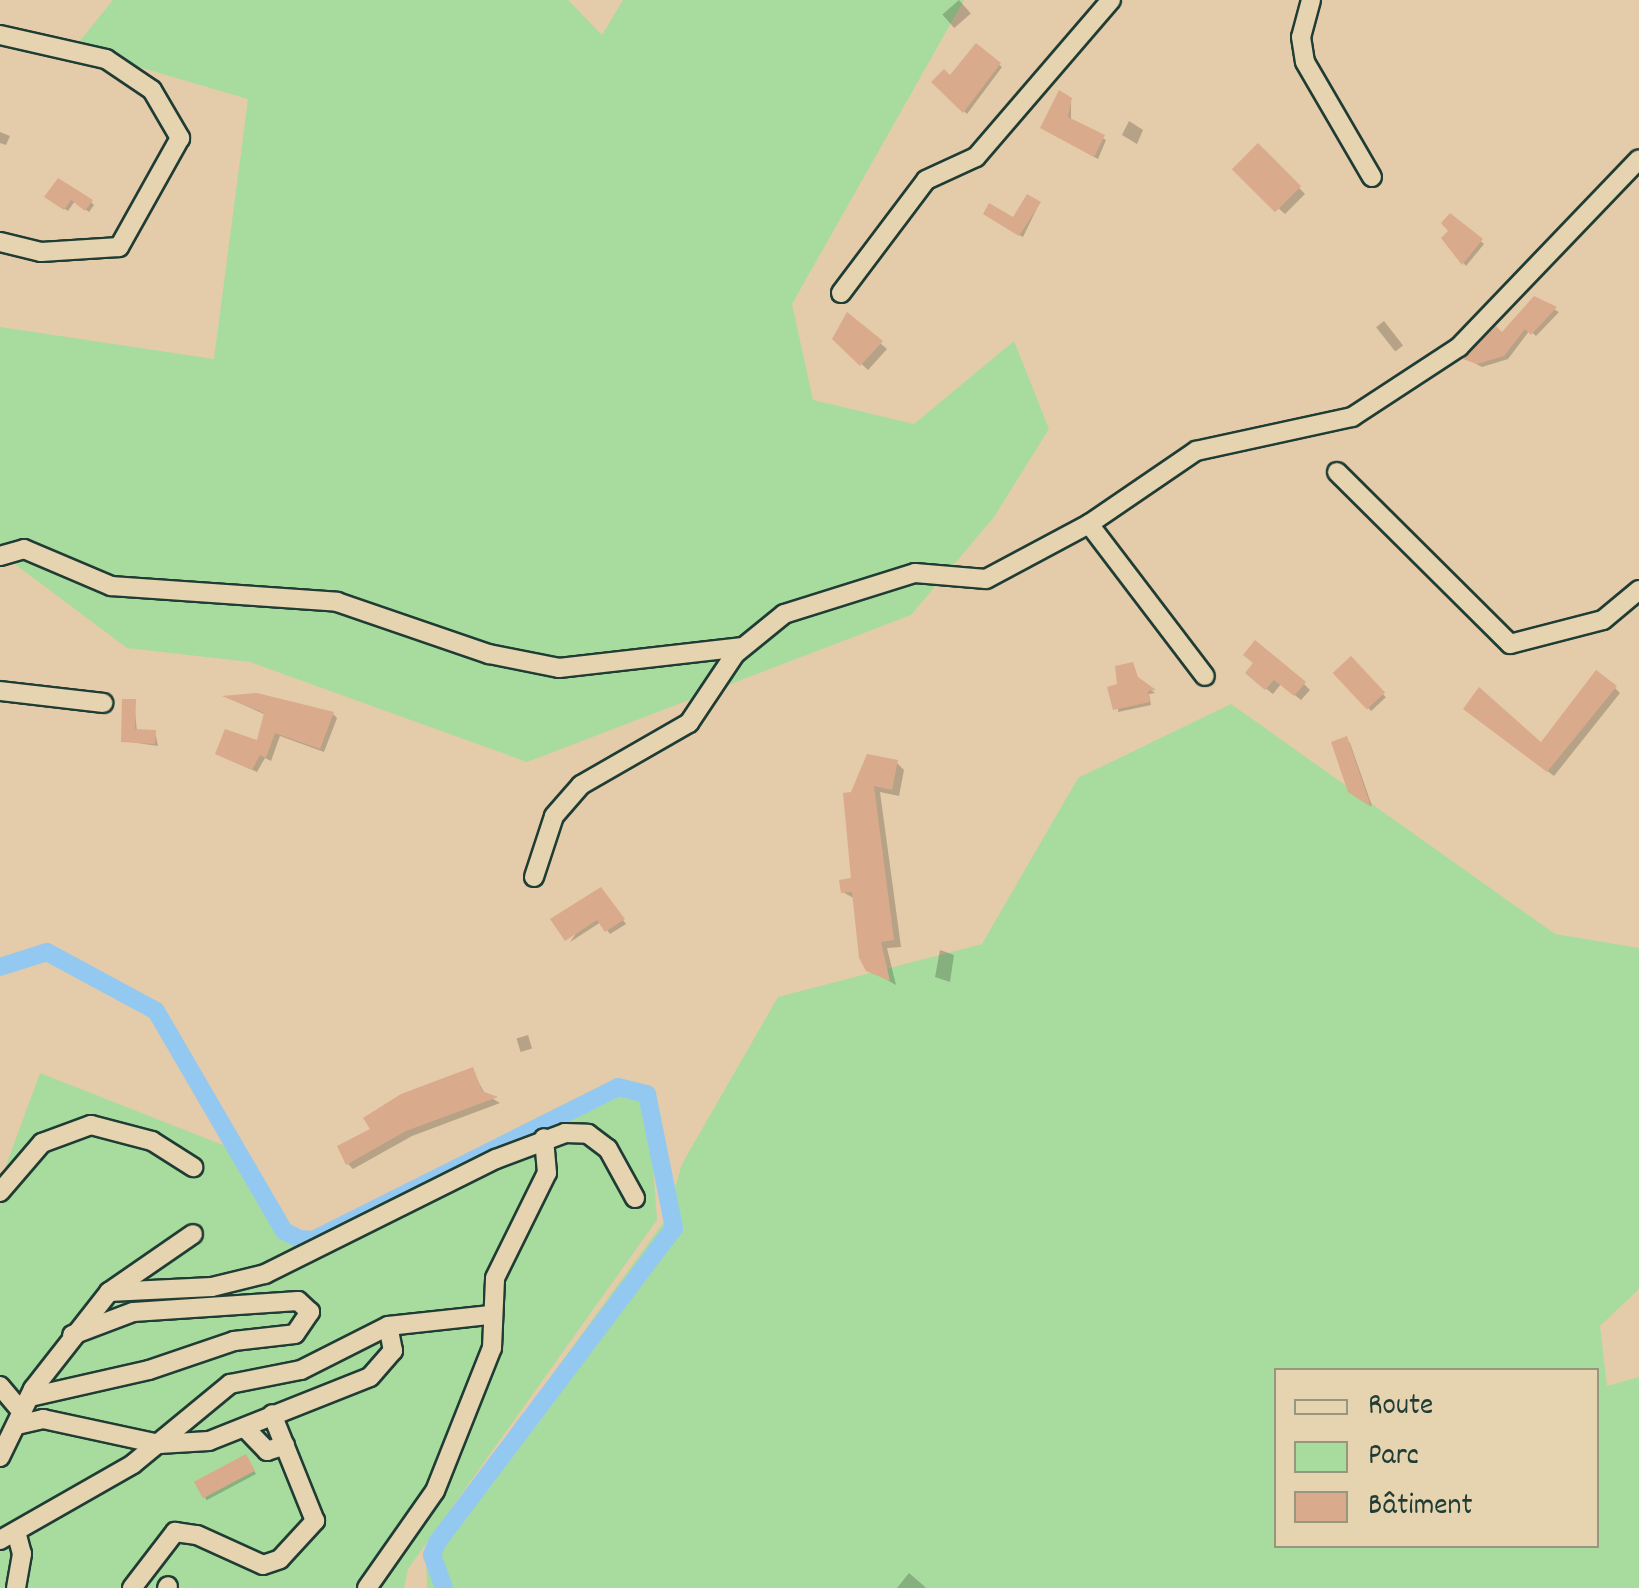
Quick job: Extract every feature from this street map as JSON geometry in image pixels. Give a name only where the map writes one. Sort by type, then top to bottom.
[{"type":"street","points":[[842,293],[926,180],[976,157],[1111,0]]},
{"type":"street","points":[[1311,0],[1301,37],[1306,62],[1372,177]]},
{"type":"street","points":[[0,36],[106,59],[152,90],[180,138],[120,247],[41,252],[0,242]]},
{"type":"street","points":[[534,877],[554,816],[581,784],[689,723],[743,647],[784,614],[915,573],[986,579],[1089,524],[1196,451],[1352,417],[1459,347],[1639,159]]},
{"type":"street","points":[[1337,472],[1510,644],[1603,620],[1639,590]]},
{"type":"street","points":[[1089,524],[1206,676]]},
{"type":"street","points":[[0,556],[24,549],[111,586],[337,602],[489,654],[559,668],[743,647]]},
{"type":"street","points":[[0,691],[103,704]]},
{"type":"street","points":[[0,1192],[42,1142],[91,1125],[152,1140],[193,1166]]},
{"type":"street","points":[[109,1292],[212,1287],[264,1274],[544,1138],[588,1134],[624,1170],[635,1198]]},
{"type":"street","points":[[367,1588],[435,1491],[492,1348],[490,1315],[502,1260],[547,1173],[544,1138]]},
{"type":"street","points":[[0,1457],[23,1412],[72,1335],[109,1292],[193,1234]]},
{"type":"street","points":[[23,1412],[234,1341],[295,1334],[310,1312],[298,1301],[133,1312],[72,1335]]},
{"type":"street","points":[[16,1588],[22,1554],[8,1536],[160,1444],[230,1384],[300,1370],[388,1326],[490,1315]]},
{"type":"street","points":[[0,1386],[23,1412],[43,1419],[160,1444],[209,1442],[370,1376],[393,1351],[388,1326]]},
{"type":"street","points":[[132,1588],[163,1545],[184,1530],[255,1565],[280,1558],[316,1518],[272,1414]]},
{"type":"street","points":[[245,1428],[267,1451],[286,1445]]},
{"type":"green space","points":[[113,0],[568,0],[602,35],[623,0],[964,0],[792,304],[813,400],[914,424],[1014,341],[1049,429],[994,517],[911,615],[527,762],[250,662],[127,648],[0,553],[0,327],[214,359],[248,99],[74,48]]},
{"type":"green space","points":[[1231,704],[1555,934],[1639,948],[1639,1289],[1600,1326],[1607,1386],[1639,1377],[1639,1588],[427,1588],[426,1547],[666,1219],[682,1164],[778,997],[982,944],[1078,778]]},
{"type":"green space","points":[[40,1073],[228,1147],[280,1234],[309,1248],[622,1092],[639,1100],[651,1137],[657,1220],[408,1569],[404,1588],[0,1588],[0,1182]]},
{"type":"building","points":[[976,43],[1001,63],[963,113],[931,82],[944,69],[950,75]]},
{"type":"building","points":[[1059,90],[1072,98],[1068,117],[1105,135],[1094,157],[1040,128]]},
{"type":"building","points":[[1258,143],[1301,186],[1275,212],[1232,169]]},
{"type":"building","points":[[58,178],[93,200],[85,211],[71,200],[64,210],[44,197]]},
{"type":"building","points":[[1027,194],[1041,202],[1019,236],[983,214],[989,203],[1013,217]]},
{"type":"building","points":[[1450,213],[1483,239],[1462,265],[1441,238],[1448,231],[1441,223]]},
{"type":"building","points":[[1534,296],[1557,307],[1531,335],[1525,329],[1504,356],[1477,364],[1463,359],[1496,326],[1502,332]]},
{"type":"building","points":[[847,312],[883,341],[860,366],[832,339]]},
{"type":"building","points":[[1255,640],[1306,682],[1294,696],[1274,680],[1265,690],[1245,673],[1253,663],[1243,655]]},
{"type":"building","points":[[1351,656],[1385,693],[1367,710],[1333,673]]},
{"type":"building","points":[[1133,662],[1138,677],[1156,690],[1148,691],[1150,702],[1113,710],[1107,687],[1117,684],[1115,666]]},
{"type":"building","points":[[1596,670],[1617,686],[1547,772],[1463,709],[1479,687],[1541,742]]},
{"type":"building","points":[[257,693],[334,712],[320,749],[275,733],[266,758],[260,755],[252,770],[215,754],[225,729],[257,740],[264,713],[222,696]]},
{"type":"building","points":[[122,699],[136,699],[135,729],[156,730],[155,744],[121,742]]},
{"type":"building","points":[[1347,736],[1371,807],[1348,792],[1331,742]]},
{"type":"building","points":[[867,754],[898,760],[892,790],[874,786],[894,940],[881,942],[890,981],[866,971],[859,958],[852,892],[841,893],[839,880],[851,878],[843,793],[851,792]]},
{"type":"building","points":[[601,887],[625,919],[605,932],[597,920],[565,941],[550,919]]},
{"type":"building","points":[[473,1067],[482,1091],[498,1097],[406,1131],[346,1165],[337,1146],[370,1129],[363,1118],[401,1094]]},
{"type":"building","points":[[246,1454],[255,1471],[203,1498],[194,1482]]},
{"type":"waterway","points":[[0,967],[47,952],[156,1011],[284,1231],[300,1239],[313,1240],[618,1087],[647,1094],[674,1228],[437,1543],[432,1555],[444,1588]]}]
